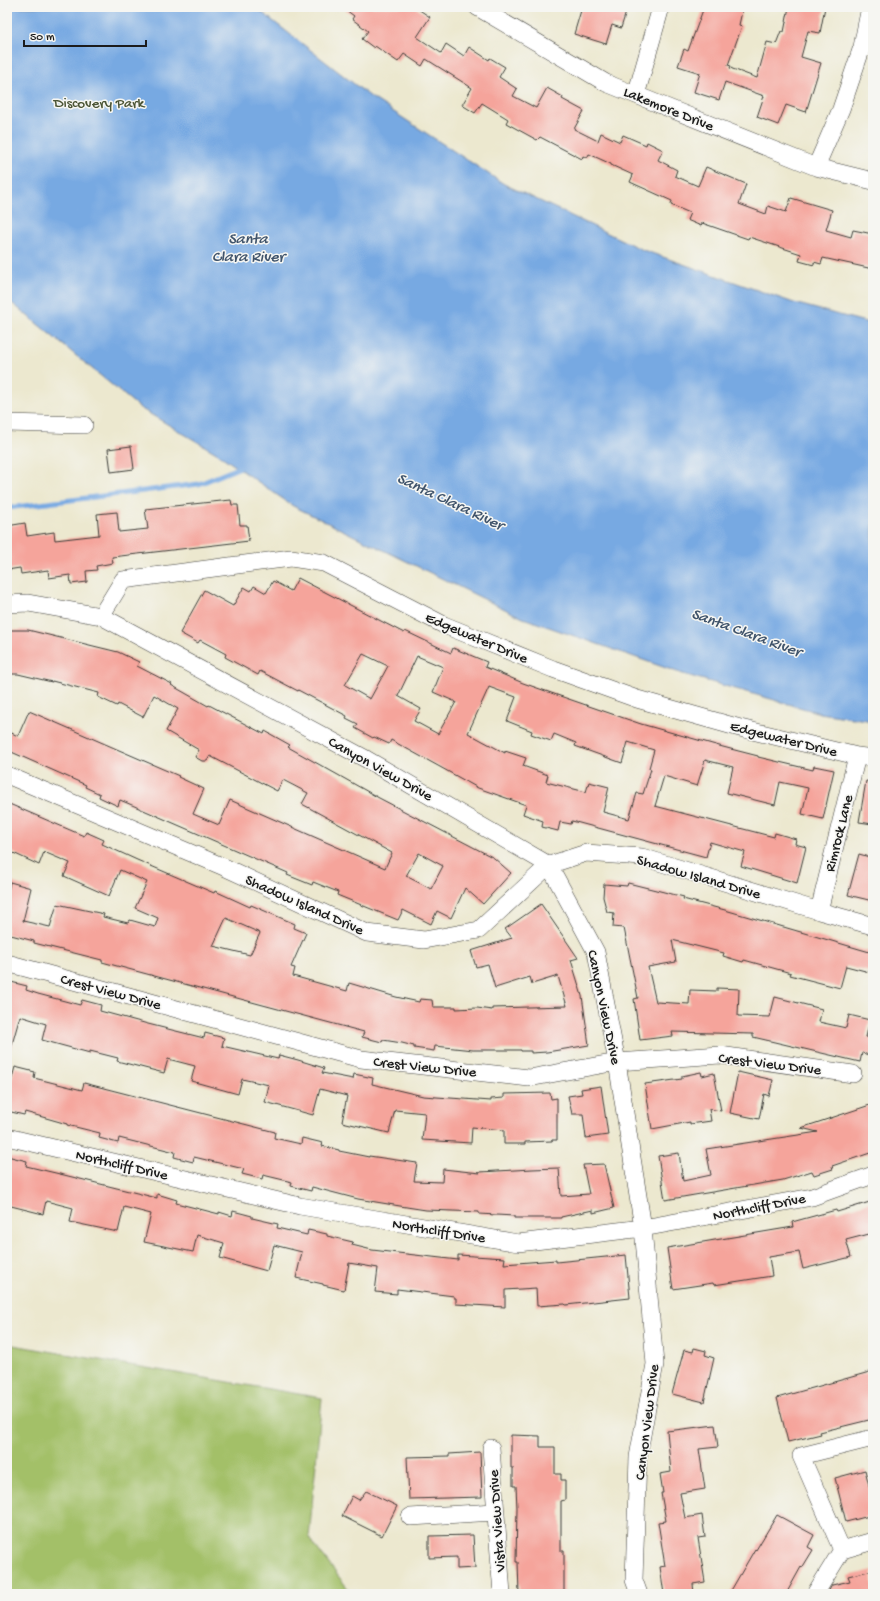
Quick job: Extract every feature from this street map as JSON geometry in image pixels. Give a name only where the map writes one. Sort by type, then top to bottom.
[{"type":"street","name":"Lakemore Drive","points":[[477,7],[606,83],[816,167],[873,181]]},
{"type":"street","points":[[636,95],[661,7]]},
{"type":"street","points":[[816,167],[841,109],[860,54],[870,7]]},
{"type":"street","points":[[7,423],[84,425]]},
{"type":"street","name":"Edgewater Drive","points":[[101,616],[123,580],[291,558],[324,563],[444,625],[553,669],[637,699],[740,728],[865,757]]},
{"type":"street","name":"Canyon View Drive","points":[[7,604],[28,603],[101,616],[366,759],[549,865],[596,952],[617,1062],[643,1228],[655,1364],[638,1457],[634,1580],[639,1594]]},
{"type":"street","name":"Rimrock Lane","points":[[819,911],[865,757]]},
{"type":"street","name":"Shadow Island Drive","points":[[7,775],[224,867],[367,933],[424,940],[479,930],[549,865],[586,853],[642,857],[873,926]]},
{"type":"street","name":"Crest View Drive","points":[[7,963],[361,1059],[530,1078],[617,1062],[720,1055],[853,1074]]},
{"type":"street","name":"Northcliff Drive","points":[[7,1137],[300,1206],[518,1243],[643,1228],[812,1197],[873,1175]]},
{"type":"street","points":[[842,1550],[801,1456],[873,1438]]},
{"type":"street","name":"Vista View Drive","points":[[491,1448],[502,1594]]},
{"type":"street","points":[[410,1517],[495,1512]]},
{"type":"street","points":[[815,1594],[842,1550],[873,1542]]},
{"type":"green space","points":[[7,1344],[322,1398],[309,1538],[352,1594],[7,1594]]},
{"type":"water","name":"Santa Clara River","points":[[7,7],[255,7],[371,97],[504,184],[643,250],[794,303],[873,324],[873,721],[820,713],[683,674],[523,618],[293,506],[218,454],[140,408],[7,299]]},
{"type":"building","points":[[342,7],[415,7],[430,17],[417,37],[441,53],[446,44],[464,56],[469,47],[489,60],[490,58],[505,67],[499,77],[517,89],[513,96],[536,108],[547,88],[563,97],[562,99],[584,111],[574,129],[598,141],[601,133],[620,142],[623,135],[646,145],[647,142],[663,150],[658,160],[677,170],[675,176],[698,186],[706,167],[746,184],[739,204],[766,214],[768,206],[786,212],[791,198],[832,210],[826,230],[851,237],[853,230],[873,234],[873,269],[823,258],[821,264],[814,262],[814,265],[799,261],[801,254],[749,237],[748,239],[702,223],[701,226],[687,220],[690,213],[671,205],[672,201],[630,182],[633,175],[589,154],[587,158],[583,156],[582,159],[540,137],[537,140],[506,123],[508,119],[482,103],[475,113],[462,105],[472,88],[426,59],[422,66],[404,54],[398,62],[375,46],[374,48],[362,39],[368,31],[352,19],[354,16]]},
{"type":"building","points":[[582,7],[618,7],[627,9],[621,28],[612,25],[606,44],[574,34]]},
{"type":"building","points":[[704,7],[743,7],[739,25],[742,26],[728,65],[731,66],[730,68],[757,78],[767,42],[776,44],[781,31],[784,32],[789,7],[825,7],[820,33],[808,31],[801,57],[821,63],[806,112],[786,105],[778,125],[757,117],[764,96],[725,82],[719,100],[694,92],[700,73],[678,66],[684,49],[688,51]]},
{"type":"building","points":[[131,446],[134,469],[111,472],[108,449]]},
{"type":"building","points":[[231,500],[232,505],[238,505],[240,525],[247,525],[249,541],[112,557],[113,563],[96,566],[97,570],[86,571],[87,582],[71,584],[70,575],[49,578],[48,570],[21,574],[20,568],[7,570],[7,526],[25,523],[27,536],[54,532],[55,540],[99,535],[97,514],[117,512],[119,532],[148,529],[145,509]]},
{"type":"building","points":[[298,578],[404,633],[405,631],[451,653],[453,648],[487,662],[485,667],[523,683],[641,724],[758,757],[813,770],[814,766],[834,770],[823,819],[802,814],[808,788],[780,782],[775,805],[727,793],[733,767],[705,760],[697,786],[664,776],[655,806],[774,837],[775,833],[796,839],[795,844],[806,847],[797,883],[741,866],[745,852],[710,842],[706,857],[572,821],[571,824],[560,822],[558,831],[542,827],[543,821],[523,814],[526,805],[478,788],[391,740],[389,744],[374,737],[373,738],[355,728],[358,724],[346,718],[347,716],[260,671],[258,675],[225,657],[226,654],[200,640],[198,643],[180,633],[204,590],[233,606],[244,587],[251,591],[254,586],[266,593],[273,581],[291,591]],"holes":[[[363,654],[388,666],[370,699],[345,685]],[[417,656],[443,667],[433,692],[456,702],[438,734],[414,721],[421,709],[398,696]],[[489,687],[516,697],[507,721],[532,731],[531,734],[551,741],[554,734],[576,743],[575,746],[622,763],[628,742],[654,750],[649,768],[651,769],[643,794],[637,793],[629,819],[603,812],[609,787],[589,782],[586,792],[546,782],[548,775],[523,766],[526,758],[505,751],[505,753],[468,733]]]},
{"type":"building","points":[[7,630],[28,630],[118,652],[139,662],[137,666],[172,684],[171,685],[208,706],[209,705],[264,734],[265,731],[290,745],[288,747],[379,798],[494,858],[511,873],[483,904],[465,888],[451,918],[437,911],[431,924],[403,910],[398,920],[337,895],[338,892],[313,882],[312,885],[287,875],[288,873],[120,800],[118,806],[99,797],[100,794],[85,787],[86,785],[7,750],[7,731],[18,736],[29,711],[179,776],[178,777],[204,789],[193,814],[219,825],[230,800],[385,868],[392,853],[302,804],[308,793],[283,780],[277,791],[210,756],[207,761],[202,761],[195,757],[199,750],[166,731],[178,709],[154,695],[143,717],[118,704],[117,706],[98,697],[99,693],[52,681],[18,674],[7,674]],"holes":[[[419,853],[443,866],[431,889],[406,876]]]},
{"type":"building","points":[[866,781],[873,782],[873,824],[859,822]]},
{"type":"building","points":[[7,803],[84,836],[86,832],[104,840],[102,844],[137,860],[214,893],[215,891],[250,907],[251,905],[295,924],[294,928],[306,933],[291,967],[295,968],[293,976],[347,991],[349,983],[419,1002],[420,999],[432,1000],[433,1007],[456,1007],[456,1009],[477,1008],[492,1010],[492,1008],[567,1006],[558,976],[532,984],[530,977],[495,988],[488,964],[476,967],[471,951],[512,938],[505,929],[541,904],[578,958],[571,960],[582,996],[589,1045],[531,1053],[531,1051],[521,1050],[473,1050],[435,1046],[434,1051],[414,1048],[414,1046],[402,1043],[383,1040],[382,1042],[362,1037],[364,1032],[102,962],[102,960],[34,943],[34,941],[7,934],[7,896],[10,882],[31,888],[23,921],[50,927],[57,904],[104,914],[103,917],[128,923],[130,920],[155,927],[158,918],[135,908],[147,882],[120,870],[109,896],[64,876],[70,863],[44,852],[39,865],[7,850]],"holes":[[[226,918],[260,933],[250,955],[213,946]]]},
{"type":"building","points":[[859,854],[873,858],[873,901],[848,895]]},
{"type":"building","points":[[628,883],[684,897],[683,899],[873,953],[873,973],[846,966],[840,988],[790,975],[791,973],[744,960],[743,962],[723,956],[724,953],[672,940],[676,962],[648,967],[656,1002],[689,1004],[690,990],[717,991],[717,988],[739,989],[738,1016],[770,1017],[775,997],[822,1009],[819,1022],[846,1028],[849,1015],[870,1020],[866,1037],[873,1038],[873,1056],[862,1053],[860,1062],[753,1037],[753,1034],[672,1032],[673,1036],[640,1040],[634,999],[638,998],[624,928],[613,927],[614,913],[607,912],[603,897],[604,884],[627,886]]},
{"type":"building","points":[[7,981],[27,986],[26,990],[38,994],[80,1005],[82,1000],[101,1005],[100,1011],[148,1024],[204,1038],[205,1033],[224,1038],[222,1046],[278,1059],[279,1055],[298,1060],[324,1068],[322,1073],[353,1079],[354,1074],[373,1078],[372,1084],[423,1096],[491,1101],[491,1099],[504,1098],[504,1094],[550,1093],[551,1099],[557,1098],[557,1140],[525,1142],[525,1144],[504,1144],[504,1130],[472,1127],[471,1143],[422,1140],[425,1113],[395,1110],[389,1133],[342,1122],[347,1096],[320,1089],[313,1115],[265,1102],[269,1085],[242,1079],[238,1094],[191,1081],[195,1066],[168,1059],[164,1073],[117,1061],[118,1058],[90,1051],[90,1053],[42,1040],[46,1024],[20,1016],[11,1048],[7,1048]]},
{"type":"building","points":[[15,1067],[35,1072],[34,1078],[82,1090],[84,1083],[275,1132],[274,1138],[301,1144],[302,1138],[323,1143],[322,1146],[339,1151],[369,1157],[417,1163],[414,1181],[442,1182],[443,1169],[480,1173],[559,1168],[561,1196],[589,1194],[583,1165],[604,1164],[614,1208],[593,1213],[593,1210],[561,1218],[514,1218],[514,1216],[479,1214],[479,1212],[426,1210],[358,1199],[312,1187],[311,1191],[291,1186],[292,1182],[263,1175],[262,1179],[242,1174],[244,1169],[194,1157],[193,1162],[174,1157],[175,1152],[119,1138],[118,1143],[99,1138],[100,1133],[25,1112],[24,1115],[7,1111],[7,1096]]},
{"type":"building","points":[[701,1072],[702,1076],[714,1073],[721,1111],[709,1109],[711,1121],[690,1124],[690,1122],[652,1129],[645,1084],[682,1079],[682,1076]]},
{"type":"building","points":[[738,1072],[773,1080],[769,1096],[764,1094],[759,1119],[730,1113]]},
{"type":"building","points":[[601,1086],[608,1135],[586,1138],[583,1114],[572,1114],[568,1096],[582,1094],[581,1089]]},
{"type":"building","points":[[873,1104],[873,1152],[832,1166],[833,1169],[814,1175],[812,1171],[783,1180],[665,1200],[658,1156],[679,1153],[683,1181],[711,1175],[706,1149],[818,1132],[801,1128]]},
{"type":"building","points":[[7,1156],[27,1161],[26,1166],[157,1198],[157,1194],[177,1200],[176,1203],[219,1214],[219,1212],[232,1216],[233,1211],[252,1216],[252,1218],[278,1224],[277,1228],[307,1235],[308,1230],[327,1234],[327,1236],[353,1242],[352,1245],[372,1250],[458,1260],[458,1255],[505,1258],[504,1264],[556,1260],[556,1262],[626,1255],[630,1298],[566,1305],[537,1306],[536,1288],[505,1290],[505,1307],[456,1304],[456,1298],[454,1298],[454,1296],[397,1289],[397,1294],[375,1292],[378,1268],[349,1263],[344,1290],[296,1278],[302,1252],[274,1245],[267,1271],[220,1258],[224,1243],[197,1235],[193,1252],[144,1242],[151,1214],[124,1207],[118,1232],[70,1222],[73,1208],[46,1201],[43,1214],[7,1205]]},
{"type":"building","points":[[873,1201],[873,1233],[846,1240],[851,1257],[803,1269],[799,1252],[769,1257],[772,1276],[714,1285],[713,1283],[673,1289],[667,1248],[793,1227],[792,1222],[836,1210],[837,1212]]},
{"type":"building","points":[[694,1348],[706,1351],[705,1355],[714,1358],[704,1402],[672,1394],[684,1350],[693,1352]]},
{"type":"building","points":[[873,1371],[873,1419],[820,1432],[821,1434],[788,1442],[777,1398]]},
{"type":"building","points":[[715,1425],[718,1447],[699,1449],[705,1489],[680,1493],[685,1518],[702,1515],[705,1537],[698,1538],[705,1582],[693,1584],[694,1594],[664,1594],[660,1567],[665,1566],[658,1522],[666,1521],[661,1493],[663,1493],[660,1474],[671,1472],[667,1431]]},
{"type":"building","points":[[511,1435],[540,1436],[540,1447],[555,1447],[555,1474],[561,1474],[561,1480],[565,1480],[565,1500],[561,1501],[561,1551],[564,1551],[564,1594],[519,1594],[518,1562],[516,1562],[516,1486],[513,1486],[513,1468],[511,1468]]},
{"type":"building","points":[[480,1452],[482,1497],[409,1499],[407,1457],[449,1456],[449,1454]]},
{"type":"building","points":[[865,1470],[873,1501],[873,1515],[846,1522],[835,1478]]},
{"type":"building","points":[[366,1491],[397,1506],[382,1536],[342,1516],[352,1496],[359,1500]]},
{"type":"building","points":[[777,1515],[814,1535],[808,1547],[813,1550],[802,1568],[801,1567],[786,1594],[729,1594],[755,1549],[756,1550]]},
{"type":"building","points":[[473,1535],[475,1568],[457,1569],[457,1557],[429,1558],[429,1536]]},
{"type":"building","points":[[873,1570],[873,1594],[827,1594],[832,1585],[850,1581],[848,1576]]},
{"type":"waterway","points":[[7,508],[199,484],[243,466]]},
{"type":"park label","name":"Discovery Park","points":[[99,102]]}]
